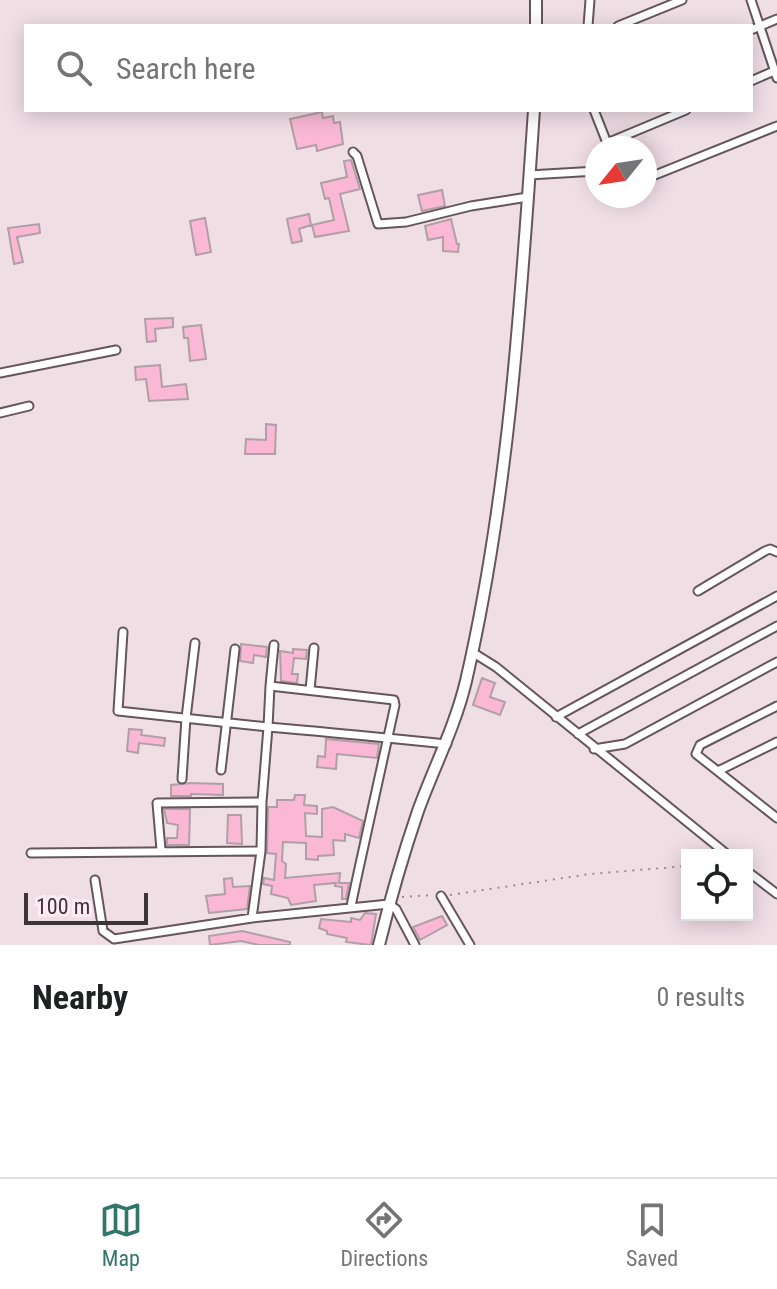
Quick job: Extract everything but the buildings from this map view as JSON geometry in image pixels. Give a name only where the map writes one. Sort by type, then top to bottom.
[{"type":"street","points":[[536,0],[536,24]]},
{"type":"street","points":[[588,24],[590,0]]},
{"type":"street","points":[[623,24],[682,0]]},
{"type":"street","points":[[751,0],[755,28],[776,75],[753,81]]},
{"type":"street","points":[[755,28],[777,19]]},
{"type":"street","points":[[379,945],[419,808],[447,744],[486,592],[519,325],[534,112]]},
{"type":"street","points":[[595,112],[604,136]]},
{"type":"street","points":[[628,136],[682,112]]},
{"type":"street","points":[[657,174],[777,126]]},
{"type":"street","points":[[353,152],[357,156],[378,224],[406,222],[471,206],[528,197]]},
{"type":"street","points":[[529,175],[585,172]]},
{"type":"street","points":[[0,373],[116,350]]},
{"type":"street","points":[[0,413],[29,406]]},
{"type":"street","points":[[698,591],[765,551],[770,549],[777,552]]},
{"type":"street","points":[[556,717],[777,596]]},
{"type":"street","points":[[578,734],[777,626]]},
{"type":"street","points":[[123,632],[118,711],[447,744]]},
{"type":"street","points":[[182,779],[195,643]]},
{"type":"street","points":[[252,918],[261,851],[274,645]]},
{"type":"street","points":[[310,690],[314,648]]},
{"type":"street","points":[[221,770],[235,649]]},
{"type":"street","points":[[472,652],[496,667],[720,849]]},
{"type":"street","points":[[594,749],[625,744],[777,662]]},
{"type":"street","points":[[270,686],[394,700],[351,906]]},
{"type":"street","points":[[777,706],[700,745],[696,754],[777,818]]},
{"type":"street","points":[[718,771],[777,742]]},
{"type":"street","points":[[161,850],[157,803],[262,802]]},
{"type":"street","points":[[31,853],[261,851]]},
{"type":"street","points":[[753,876],[777,894]]},
{"type":"street","points":[[95,880],[103,931],[114,939],[252,918],[389,904],[396,909],[415,945]]},
{"type":"street","points":[[441,896],[470,945]]},
{"type":"path","points":[[400,897],[441,896],[590,874],[681,866]]}]
